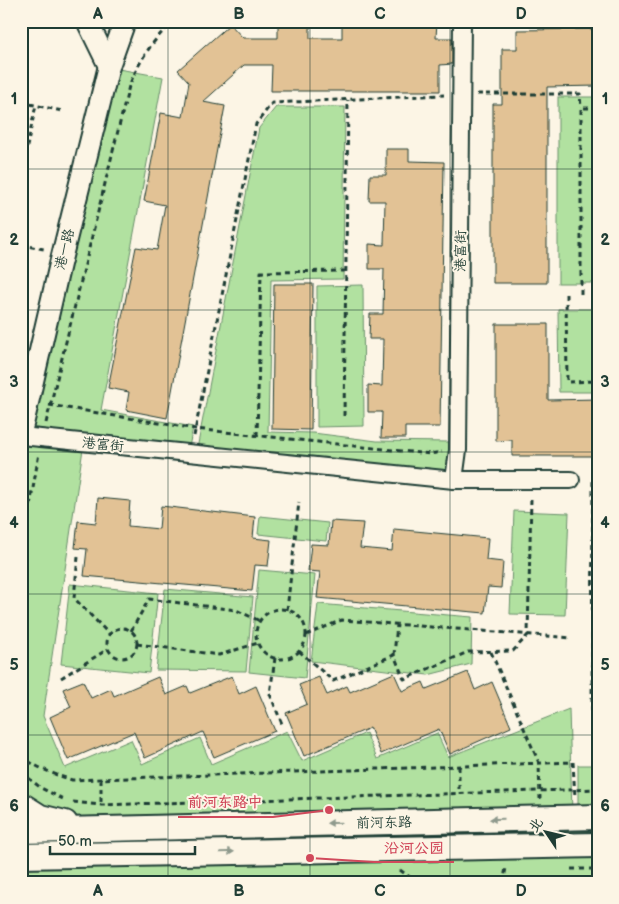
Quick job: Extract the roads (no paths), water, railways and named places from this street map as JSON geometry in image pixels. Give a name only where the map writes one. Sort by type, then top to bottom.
[{"type":"main road","points":[[21,806],[40,816],[69,824],[114,828]]},
{"type":"main road","name":"前河东路","points":[[21,831],[587,817]]},
{"type":"main road","name":"前河东路","points":[[21,856],[598,845]]},
{"type":"street","points":[[87,21],[109,66]]},
{"type":"street","name":"港一路","points":[[21,434],[109,66],[125,21]]},
{"type":"street","name":"港富街","points":[[454,480],[458,450],[462,21]]},
{"type":"street","name":"港富街","points":[[21,434],[42,438],[454,480],[571,480]]},
{"type":"place","name":"前河东路中","points":[[329,810]]},
{"type":"place","name":"沿河公园","points":[[310,858]]}]
